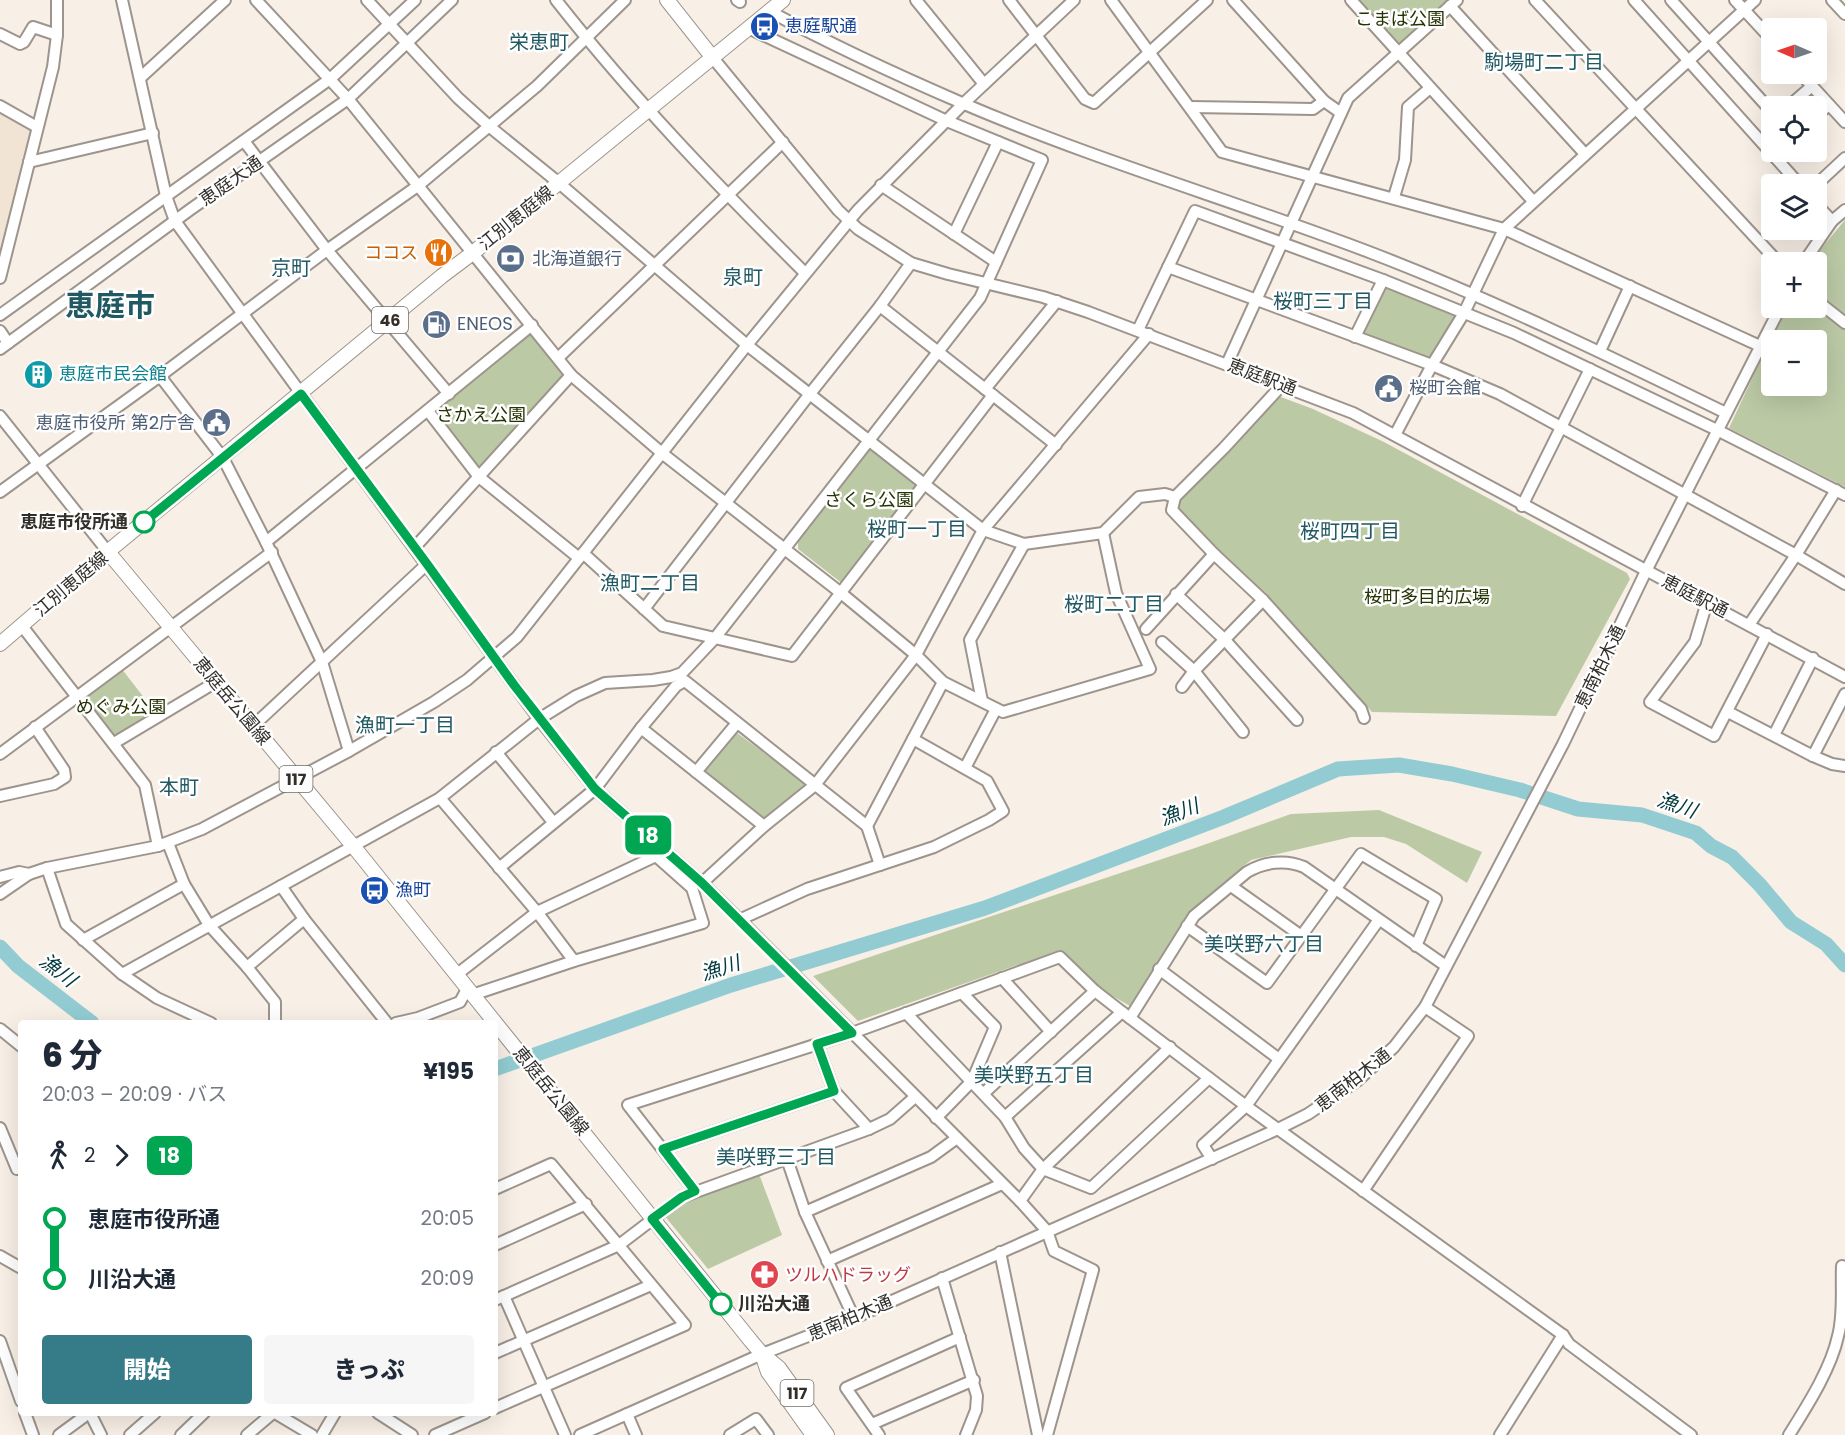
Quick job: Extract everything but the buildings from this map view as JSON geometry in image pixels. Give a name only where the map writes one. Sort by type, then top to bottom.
[{"type":"main road","points":[[667,0],[713,58]]},
{"type":"main road","name":"江別恵庭線","points":[[0,644],[442,276],[783,0]]},
{"type":"main road","name":"恵庭岳公園線","points":[[108,552],[354,848],[493,1020]]},
{"type":"main road","name":"恵庭岳公園線","points":[[498,1026],[762,1354],[779,1368],[827,1435]]},
{"type":"main road","name":"恵庭岳公園線","points":[[762,1354],[768,1372],[813,1435]]},
{"type":"street","points":[[0,278],[53,67],[57,35],[57,0]]},
{"type":"street","points":[[122,0],[166,196],[175,221],[539,719],[595,789],[692,888],[703,923],[470,992],[460,1002],[409,1020]]},
{"type":"street","points":[[140,78],[225,0]]},
{"type":"street","points":[[256,0],[348,99],[420,185],[571,375],[663,453],[841,593],[916,655],[943,682],[1003,712],[1150,669],[1116,592],[1103,533]]},
{"type":"street","points":[[367,0],[458,98],[490,127],[559,183],[747,345],[983,530],[1024,544],[1103,533],[1139,497],[1166,494],[1175,497]]},
{"type":"street","name":"恵庭大通","points":[[0,315],[330,79],[415,0]]},
{"type":"street","name":"恵庭大通","points":[[4,346],[175,221],[348,99],[452,0]]},
{"type":"street","points":[[556,0],[648,110],[727,195],[804,272]]},
{"type":"street","points":[[0,492],[160,376],[327,250],[420,185],[537,86],[624,0]]},
{"type":"street","points":[[916,0],[984,84]]},
{"type":"street","points":[[1009,0],[1085,99],[1094,103],[1207,0]]},
{"type":"street","points":[[0,894],[29,874],[46,868],[163,845],[222,819],[349,751],[434,702],[467,680],[517,637],[804,272],[848,221],[963,104],[1074,0]]},
{"type":"street","points":[[1111,0],[1222,152],[1394,197],[1504,229],[1760,346]]},
{"type":"street","points":[[1233,0],[1324,101],[1341,113]]},
{"type":"street","points":[[1351,0],[1533,201]]},
{"type":"street","points":[[1535,0],[1769,252]]},
{"type":"street","points":[[1634,0],[1761,139]]},
{"type":"street","points":[[1671,0],[1761,100]]},
{"type":"street","points":[[1735,0],[1761,28]]},
{"type":"street","points":[[1395,435],[1464,313],[1504,229],[1755,0]]},
{"type":"street","points":[[1832,0],[1845,14]]},
{"type":"street","points":[[1227,364],[1348,98],[1453,3],[1585,154]]},
{"type":"street","points":[[769,11],[830,44],[963,104],[1368,251],[1474,293],[1726,412]]},
{"type":"street","points":[[0,34],[20,44],[24,42],[33,27],[57,35]]},
{"type":"street","points":[[122,974],[280,886],[354,848],[440,798],[539,719],[576,696],[605,683],[653,680],[682,673],[715,638],[980,298],[1042,160],[947,122],[748,28]]},
{"type":"street","name":"恵庭駅通","points":[[713,58],[848,221],[911,263],[1057,301],[1353,413],[1522,506],[1813,658],[1845,677]]},
{"type":"street","points":[[1800,96],[1812,86],[1845,122]]},
{"type":"street","points":[[1394,197],[1405,160],[1408,107],[1430,88]]},
{"type":"street","points":[[1190,107],[1313,109],[1324,101]]},
{"type":"street","points":[[0,106],[37,127]]},
{"type":"street","points":[[29,162],[153,133]]},
{"type":"street","points":[[244,141],[327,250],[449,394]]},
{"type":"street","points":[[558,358],[783,142]]},
{"type":"street","points":[[954,234],[998,142]]},
{"type":"street","points":[[1827,175],[1845,158]]},
{"type":"street","points":[[1781,162],[1791,174]]},
{"type":"street","points":[[881,185],[996,262]]},
{"type":"street","points":[[1811,252],[1832,221],[1845,210]]},
{"type":"street","points":[[702,883],[764,826],[815,785],[916,655],[983,530],[1056,445],[1144,332],[1168,267],[1195,211],[1383,280],[1514,333],[1717,430],[1840,492],[1749,625]]},
{"type":"street","points":[[1827,216],[1832,221]]},
{"type":"street","points":[[644,609],[911,263]]},
{"type":"street","points":[[1168,267],[1432,366],[1500,394],[1845,584]]},
{"type":"street","points":[[1355,338],[1383,280]]},
{"type":"street","points":[[1600,351],[1630,286]]},
{"type":"street","points":[[428,411],[479,477],[581,556],[663,626],[792,656],[923,485],[1057,301]]},
{"type":"street","points":[[880,306],[1056,445]]},
{"type":"street","points":[[1827,309],[1845,323]]},
{"type":"street","name":"恵南柏木通","points":[[580,1435],[762,1354],[854,1318],[1278,1129],[1308,1114],[1357,1081],[1394,1047],[1425,1007],[1497,872],[1775,318]]},
{"type":"street","points":[[266,542],[532,325]]},
{"type":"street","points":[[0,331],[4,346]]},
{"type":"street","points":[[1522,506],[1590,369]]},
{"type":"street","points":[[415,547],[571,375]]},
{"type":"street","points":[[160,376],[223,458],[272,552],[322,662],[349,751]]},
{"type":"street","points":[[1282,385],[1175,497],[1172,510],[1263,600],[1361,709],[1364,717]]},
{"type":"street","points":[[0,416],[108,552]]},
{"type":"street","points":[[982,701],[970,640],[1024,544]]},
{"type":"street","points":[[0,754],[272,552]]},
{"type":"street","points":[[1146,629],[1214,554]]},
{"type":"street","points":[[253,726],[427,564]]},
{"type":"street","points":[[1176,594],[1225,640],[1297,720]]},
{"type":"street","points":[[1182,687],[1194,671],[1263,600]]},
{"type":"street","points":[[1707,602],[1695,642],[1650,702],[1714,736],[1767,634]]},
{"type":"street","points":[[21,626],[145,785],[163,845],[184,884],[209,925],[247,967],[274,1002],[275,1020]]},
{"type":"street","points":[[1162,642],[1194,671],[1243,732]]},
{"type":"street","points":[[1773,735],[1813,658]]},
{"type":"street","points":[[499,868],[595,789],[676,686],[685,681],[867,826],[880,865]]},
{"type":"street","points":[[114,743],[216,682]]},
{"type":"street","points":[[867,826],[943,682]]},
{"type":"street","points":[[1813,756],[1845,694]]},
{"type":"street","points":[[966,768],[996,709]]},
{"type":"street","points":[[1728,712],[1813,756],[1832,764],[1845,766]]},
{"type":"street","points":[[696,772],[738,723]]},
{"type":"street","points":[[0,796],[54,784],[65,777],[64,770],[35,727]]},
{"type":"street","points":[[641,728],[764,826]]},
{"type":"street","points":[[739,920],[807,889],[933,847],[1004,811],[987,781],[913,739]]},
{"type":"street","points":[[496,752],[553,822]]},
{"type":"street","points":[[440,798],[537,912],[574,961]]},
{"type":"street","points":[[660,853],[702,883],[1020,1201],[1047,1231],[1054,1251],[1093,1270],[1047,1435]]},
{"type":"street","points":[[456,975],[537,912],[660,853]]},
{"type":"street","points":[[1187,926],[1267,983],[1361,854],[1436,899],[1416,946]]},
{"type":"street","points":[[1005,1117],[1126,1015],[1194,916],[1256,867],[1284,862],[1304,867],[1378,921],[1446,966]]},
{"type":"street","points":[[46,868],[66,924],[122,974],[157,998],[205,1020]]},
{"type":"street","points":[[0,877],[19,872],[29,874]]},
{"type":"street","points":[[83,940],[184,884]]},
{"type":"street","points":[[280,886],[385,1020]]},
{"type":"street","points":[[1231,886],[1300,935]]},
{"type":"street","points":[[247,967],[304,919]]},
{"type":"street","points":[[1212,1159],[1203,1145],[1246,1106],[1378,921]]},
{"type":"street","points":[[695,1191],[628,1105],[852,1033],[1060,957],[1095,991],[1246,1106],[1563,1335],[1569,1344],[1691,1435]]},
{"type":"street","points":[[1159,969],[1279,1059]]},
{"type":"street","points":[[1002,978],[1051,1032]]},
{"type":"street","points":[[984,1093],[1095,991]]},
{"type":"street","points":[[936,1118],[972,1081],[995,1027],[962,993]]},
{"type":"street","points":[[1363,1191],[1468,1036],[1425,1007]]},
{"type":"street","points":[[906,1013],[984,1093],[1005,1117],[1024,1148],[1043,1169],[1091,1188],[1209,1077]]},
{"type":"street","points":[[0,1029],[18,1044]]},
{"type":"street","points":[[817,1044],[834,1091],[869,1129]]},
{"type":"street","points":[[1020,1201],[1043,1169],[1170,1047]]},
{"type":"street","points":[[663,1149],[834,1091]]},
{"type":"street","points":[[565,1435],[523,1341],[499,1298],[619,1245],[682,1197],[869,1129],[890,1119],[915,1097]]},
{"type":"street","points":[[0,1128],[18,1169]]},
{"type":"street","points":[[805,1212],[931,1157],[957,1138]]},
{"type":"street","points":[[787,1159],[805,1212],[854,1318]]},
{"type":"street","points":[[498,1188],[551,1164],[685,1325],[498,1407]]},
{"type":"street","points":[[827,1262],[1002,1184]]},
{"type":"street","points":[[498,1244],[586,1204]]},
{"type":"street","points":[[1000,1252],[1038,1435]]},
{"type":"street","points":[[0,1256],[18,1266]]},
{"type":"street","points":[[1789,1435],[1831,1358],[1839,1335],[1842,1266]]},
{"type":"street","points":[[942,1278],[977,1396],[976,1410],[966,1435]]},
{"type":"street","points":[[498,1352],[651,1285]]},
{"type":"street","points":[[1500,1435],[1563,1335]]},
{"type":"street","points":[[879,1435],[846,1388],[960,1337]]},
{"type":"street","points":[[0,1341],[18,1390]]},
{"type":"street","points":[[872,1424],[974,1380]]},
{"type":"street","points":[[627,1414],[636,1435]]},
{"type":"street","points":[[26,1416],[33,1435]]},
{"type":"street","points":[[59,1435],[85,1416]]},
{"type":"street","points":[[90,1416],[100,1435]]},
{"type":"street","points":[[130,1435],[152,1416]]},
{"type":"street","points":[[181,1435],[201,1416]]},
{"type":"street","points":[[247,1435],[270,1416]]},
{"type":"street","points":[[279,1416],[312,1435]]},
{"type":"street","points":[[322,1435],[333,1416]]},
{"type":"street","points":[[391,1416],[412,1435]]},
{"type":"street","points":[[435,1435],[477,1416]]},
{"type":"street","points":[[730,1435],[756,1419],[768,1435]]},
{"type":"shaded area","points":[[0,110],[31,127],[0,263]]},
{"type":"green space","name":"こまば公園","points":[[1356,0],[1449,0],[1397,45]]},
{"type":"green space","points":[[1845,220],[1845,487],[1729,428],[1761,359],[1761,396],[1827,396],[1827,330],[1775,330],[1780,318],[1827,318],[1827,252],[1818,252]]},
{"type":"green space","points":[[1385,286],[1456,313],[1429,360],[1362,333]]},
{"type":"green space","name":"さかえ公園","points":[[527,334],[533,334],[566,376],[478,468],[434,411]]},
{"type":"green space","name":"桜町多目的広場","points":[[1278,396],[1313,409],[1384,442],[1627,573],[1630,579],[1556,716],[1372,712],[1266,594],[1216,553],[1178,509],[1179,499]]},
{"type":"green space","name":"さくら公園","points":[[869,448],[920,486],[843,584],[798,549],[798,541]]},
{"type":"green space","name":"めぐみ公園","points":[[121,668],[156,713],[116,738],[83,697]]},
{"type":"green space","points":[[737,733],[805,783],[804,788],[764,818],[706,776],[706,770]]},
{"type":"green space","points":[[1379,810],[1482,852],[1467,883],[1406,844],[1384,837],[1351,837],[1251,860],[1188,913],[1130,1006],[1102,990],[1060,950],[858,1021],[813,976],[1291,814]]},
{"type":"green space","points":[[759,1174],[782,1235],[708,1269],[664,1215],[673,1204]]},
{"type":"waterway","name":"漁川","points":[[498,1068],[731,985],[985,908],[1224,817],[1338,769],[1399,765],[1452,774],[1520,790],[1578,809],[1642,815],[1696,833],[1711,846],[1732,857],[1760,885],[1791,922],[1826,944],[1845,965]]},
{"type":"waterway","name":"漁川","points":[[0,947],[18,966],[88,1020]]},
{"type":"bus line","name":"18","points":[[144,522],[301,394],[539,719],[595,789],[702,883],[852,1033],[817,1044],[834,1091],[663,1149],[695,1191],[682,1197],[652,1219],[721,1304]]},
{"type":"place","name":"恵庭駅通","points":[[764,26]]},
{"type":"place","name":"ココス","points":[[439,253]]},
{"type":"place","name":"北海道銀行","points":[[511,259]]},
{"type":"place","name":"ENEOS","points":[[436,324]]},
{"type":"place","name":"恵庭市民会館","points":[[38,374]]},
{"type":"place","name":"桜町会館","points":[[1388,388]]},
{"type":"place","name":"恵庭市役所 第2庁舎","points":[[216,423]]},
{"type":"place","name":"恵庭市役所通","points":[[144,522]]},
{"type":"place","name":"漁町","points":[[374,890]]},
{"type":"place","name":"ツルハドラッグ","points":[[764,1275]]},
{"type":"place","name":"川沿大通","points":[[721,1304]]},
{"type":"district","name":"栄恵町","points":[[539,42]]},
{"type":"district","name":"駒場町二丁目","points":[[1544,62]]},
{"type":"district","name":"京町","points":[[291,268]]},
{"type":"district","name":"泉町","points":[[743,277]]},
{"type":"district","name":"桜町三丁目","points":[[1323,301]]},
{"type":"district","name":"恵庭市","points":[[110,306]]},
{"type":"district","name":"桜町一丁目","points":[[917,529]]},
{"type":"district","name":"桜町四丁目","points":[[1350,531]]},
{"type":"district","name":"漁町二丁目","points":[[650,583]]},
{"type":"district","name":"桜町二丁目","points":[[1114,604]]},
{"type":"district","name":"漁町一丁目","points":[[405,725]]},
{"type":"district","name":"本町","points":[[179,787]]},
{"type":"district","name":"美咲野六丁目","points":[[1264,944]]},
{"type":"district","name":"美咲野五丁目","points":[[1034,1075]]},
{"type":"district","name":"美咲野三丁目","points":[[776,1157]]}]
